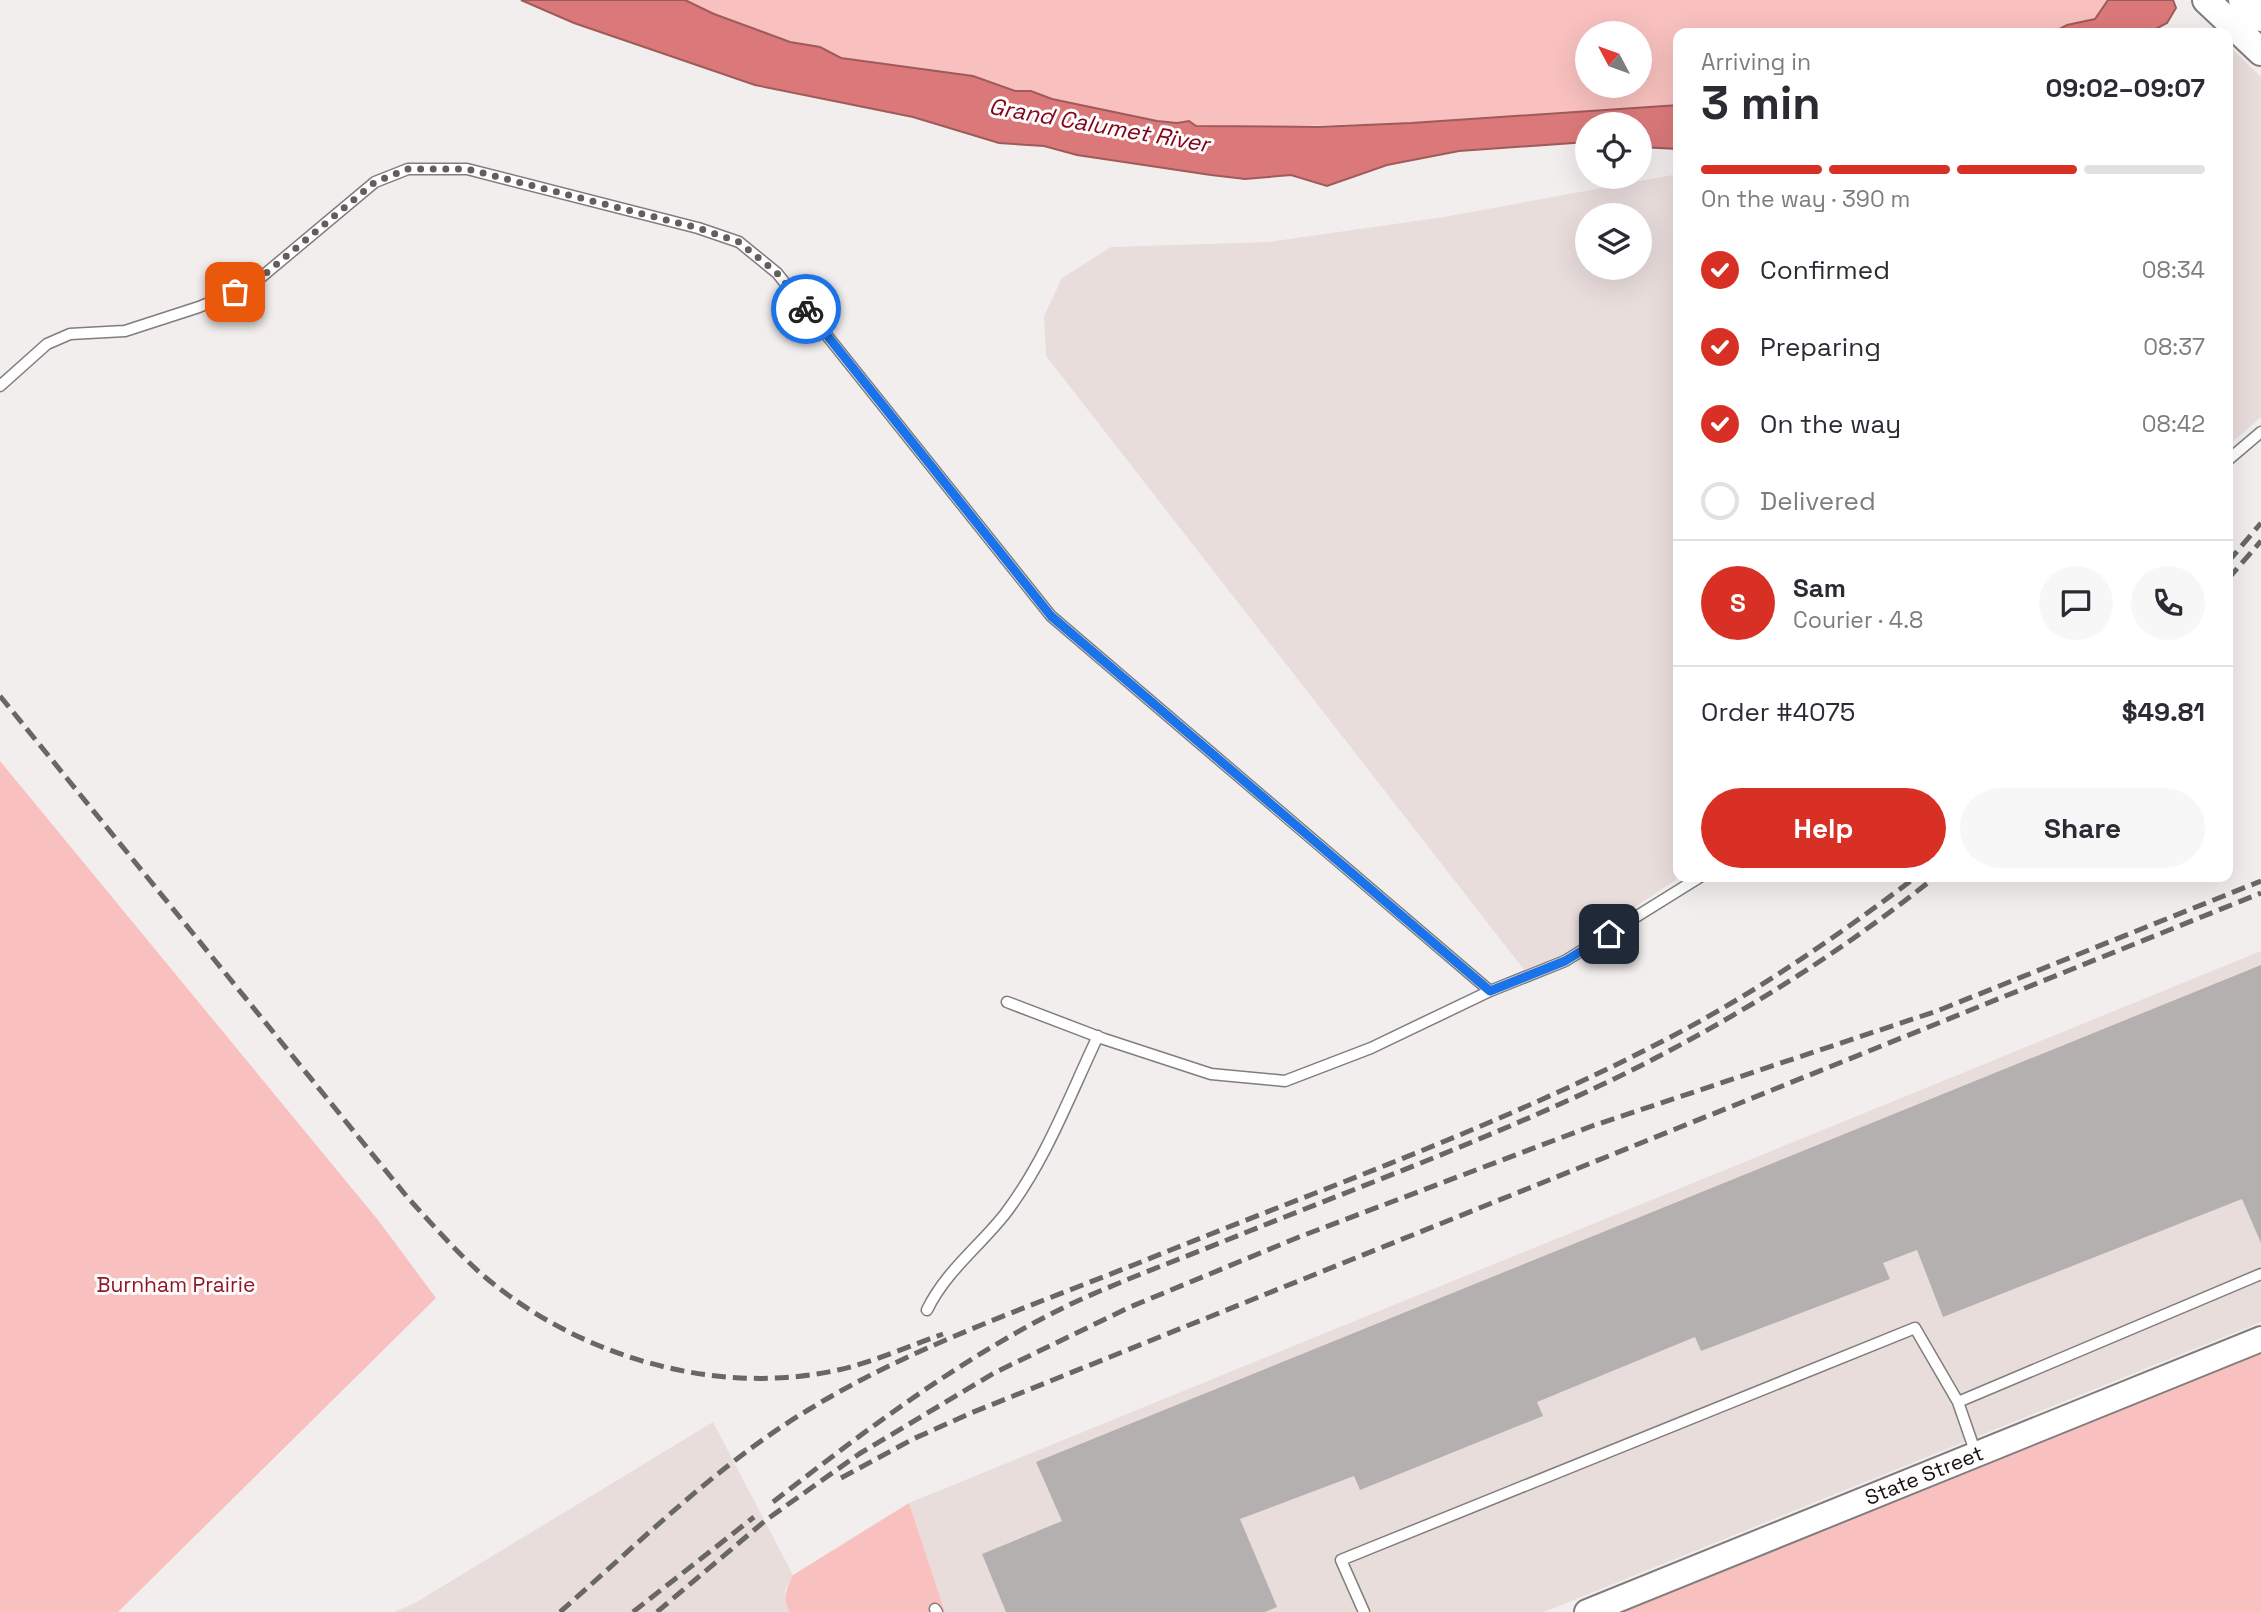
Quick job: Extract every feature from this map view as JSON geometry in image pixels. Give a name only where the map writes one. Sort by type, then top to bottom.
[{"type":"main road","points":[[2206,0],[2261,52]]},
{"type":"main road","points":[[2242,0],[2261,18]]},
{"type":"street","name":"State Street","points":[[1587,1612],[2261,1339]]},
{"type":"lane","points":[[0,386],[47,344],[70,334],[124,331],[199,307],[253,284],[375,182],[408,169],[467,169],[698,228],[739,242],[777,273],[1051,616],[1490,991]]},
{"type":"lane","points":[[2233,456],[2261,432]]},
{"type":"lane","points":[[1007,1002],[1098,1037],[1211,1074],[1285,1081],[1371,1048],[1490,991],[1565,961],[1692,882]]},
{"type":"lane","points":[[927,1310],[940,1284],[1005,1214],[1050,1144],[1098,1037]]},
{"type":"lane","points":[[1958,1402],[2261,1274]]},
{"type":"lane","points":[[1364,1612],[1341,1560],[1915,1328],[1958,1402],[1976,1454]]},
{"type":"shaded area","points":[[2233,50],[2261,77],[2261,417],[2233,442]]},
{"type":"shaded area","points":[[1673,175],[1673,882],[1562,956],[1525,971],[1046,356],[1044,316],[1062,278],[1111,247],[1268,242],[1444,217],[1596,189],[1652,189],[1652,179]]},
{"type":"shaded area","points":[[2261,951],[2261,1322],[1544,1612],[945,1612],[909,1503]]},
{"type":"shaded area","points":[[713,1422],[793,1575],[785,1590],[786,1605],[790,1612],[394,1612],[415,1603]]},
{"type":"green space","points":[[685,0],[2108,0],[2095,19],[2061,28],[1673,28],[1673,105],[1411,123],[1225,128],[1195,126],[1184,121],[1157,121],[1052,99],[1031,91],[1015,91],[973,76],[841,58],[820,47],[790,42],[714,14]]},
{"type":"green space","name":"Burnham Prairie","points":[[0,761],[378,1220],[436,1298],[118,1612],[0,1612]]},
{"type":"green space","points":[[2261,1349],[2261,1612],[1616,1612]]},
{"type":"green space","points":[[909,1503],[945,1612],[790,1612],[785,1598],[793,1575]]},
{"type":"water","name":"Grand Calumet River","points":[[521,0],[685,0],[714,14],[790,42],[820,47],[841,58],[973,76],[1015,91],[1031,91],[1052,99],[1157,121],[1189,121],[1196,126],[1318,127],[1411,123],[1673,105],[1673,149],[1652,148],[1652,112],[1575,112],[1575,143],[1459,151],[1387,165],[1327,186],[1291,175],[1245,179],[1077,155],[1044,146],[999,143],[913,117],[755,85],[574,23]]},
{"type":"water","points":[[2108,0],[2173,0],[2176,8],[2167,23],[2158,28],[2061,28],[2095,19]]},
{"type":"building","points":[[2261,965],[2261,1243],[2242,1199],[1943,1317],[1917,1250],[1883,1263],[1890,1279],[1701,1351],[1695,1337],[1537,1402],[1543,1416],[1360,1490],[1354,1476],[1240,1519],[1277,1607],[1265,1612],[1006,1612],[982,1554],[1062,1521],[1036,1462]]},
{"type":"railway","points":[[2233,556],[2261,523]]},
{"type":"railway","points":[[2233,573],[2261,541]]},
{"type":"railway","points":[[0,696],[408,1198],[475,1268],[522,1305],[563,1329],[607,1349],[652,1364],[698,1374],[745,1378],[792,1377],[838,1370],[943,1334]]},
{"type":"railway","points":[[657,1612],[766,1520],[859,1454],[994,1373],[1130,1307],[1299,1237],[1592,1126],[1937,1011],[2261,881]]},
{"type":"railway","points":[[560,1612],[742,1455],[808,1410],[847,1388],[886,1367],[969,1330],[1401,1159],[1598,1074],[1760,986],[1909,882]]},
{"type":"railway","points":[[773,1502],[918,1395],[1033,1323],[1111,1286],[1471,1143],[1614,1079],[1781,987],[1860,934],[1929,882]]},
{"type":"railway","points":[[841,1478],[913,1439],[971,1413],[2261,893]]},
{"type":"railway","points":[[633,1612],[754,1517]]},
{"type":"way so far","points":[[235,292],[253,284],[375,182],[408,169],[467,169],[698,228],[739,242],[777,273],[806,309]]},
{"type":"route","points":[[806,309],[1051,616],[1490,991],[1565,961],[1609,934]]}]
